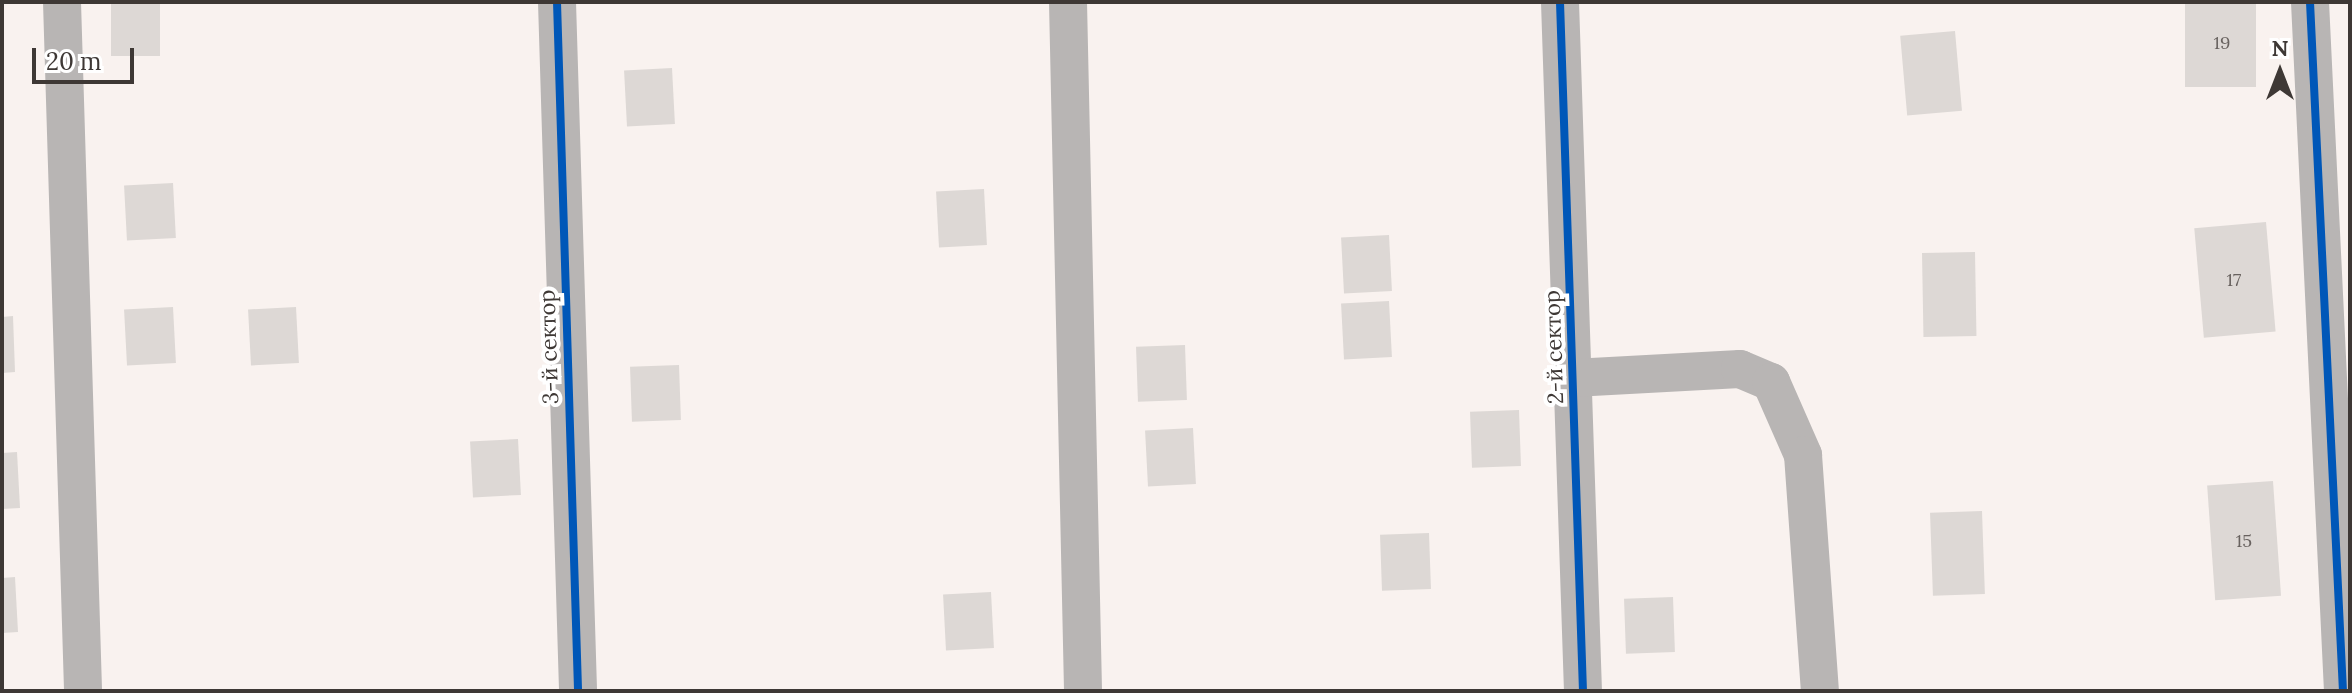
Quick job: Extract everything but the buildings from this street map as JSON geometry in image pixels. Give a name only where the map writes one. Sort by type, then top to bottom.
[{"type":"street","points":[[62,2],[83,691]]},
{"type":"street","name":"3-й сектор","points":[[557,2],[578,691]]},
{"type":"street","points":[[1068,2],[1083,691]]},
{"type":"street","name":"2-й сектор","points":[[1560,2],[1583,691]]},
{"type":"street","points":[[2310,2],[2343,691]]},
{"type":"street","points":[[1573,378],[1740,369],[1771,382],[1803,455],[1820,691]]},
{"type":"cycle path","points":[[557,2],[578,691]]},
{"type":"cycle path","points":[[1560,2],[1583,691]]},
{"type":"cycle path","points":[[2310,2],[2343,691]]}]
